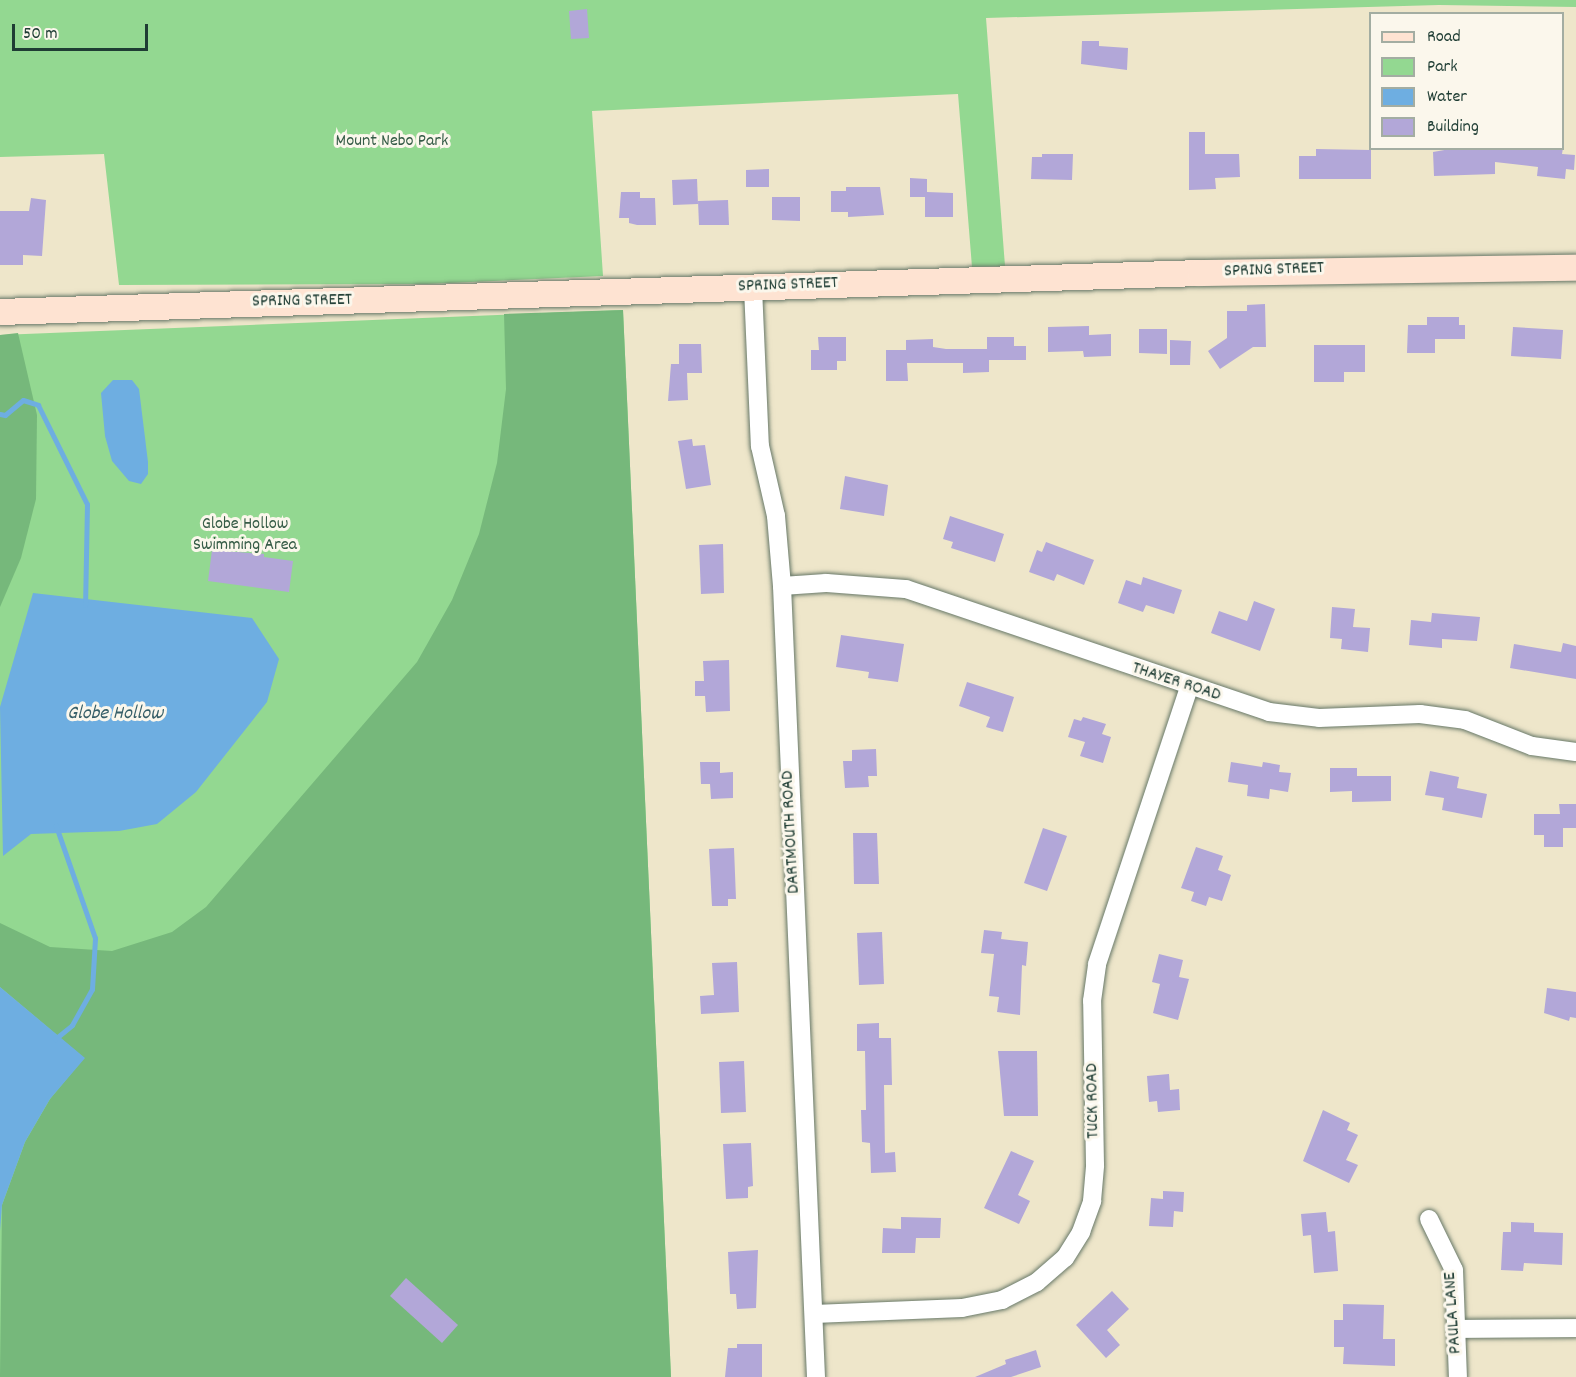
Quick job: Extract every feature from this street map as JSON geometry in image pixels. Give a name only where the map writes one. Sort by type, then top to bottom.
[{"type":"street","name":"SPRING STREET","points":[[0,312],[1376,268],[1576,268]]},
{"type":"street","name":"DARTMOUTH ROAD","points":[[753,288],[760,446],[776,516],[782,586],[816,1377]]},
{"type":"street","name":"THAYER ROAD","points":[[782,586],[826,583],[906,590],[1189,688],[1269,712],[1319,718],[1420,714],[1465,720],[1532,746],[1576,752]]},
{"type":"street","name":"TUCK ROAD","points":[[814,1314],[962,1308],[1002,1300],[1037,1282],[1065,1258],[1081,1232],[1092,1201],[1095,1165],[1092,1001],[1097,964],[1189,688]]},
{"type":"street","name":"PAULA LANE","points":[[1429,1218],[1454,1270],[1458,1377]]},
{"type":"street","points":[[1458,1329],[1576,1328]]},
{"type":"green space","name":"Mount Nebo Park","points":[[0,0],[1576,0],[1576,7],[1439,5],[986,18],[1005,266],[972,267],[958,94],[592,111],[603,276],[427,284],[119,285],[104,154],[0,157]]},
{"type":"green space","name":"Globe Hollow Swimming Area","points":[[623,310],[671,1377],[0,1377],[0,335]]},
{"type":"green space","points":[[623,310],[671,1377],[0,1377],[2,1205],[25,1142],[50,1099],[84,1058],[0,987],[0,923],[50,947],[112,951],[172,932],[206,907],[417,662],[452,600],[479,534],[497,463],[506,389],[504,314]]},
{"type":"green space","points":[[18,333],[37,415],[36,499],[21,558],[0,607],[0,335]]},
{"type":"water","points":[[113,380],[132,380],[139,389],[148,462],[148,474],[141,484],[129,481],[112,461],[105,436],[101,393]]},
{"type":"water","name":"Globe Hollow","points":[[33,593],[252,618],[279,659],[267,702],[196,792],[157,824],[119,831],[31,834],[3,856],[0,707]]},
{"type":"water","points":[[0,987],[85,1058],[50,1099],[25,1142],[2,1205],[0,1231]]},
{"type":"building","points":[[587,9],[589,38],[571,39],[569,11]]},
{"type":"building","points":[[1082,41],[1099,41],[1099,46],[1128,48],[1127,70],[1081,64]]},
{"type":"building","points":[[1189,132],[1205,132],[1205,154],[1239,154],[1240,177],[1215,178],[1216,189],[1189,190]]},
{"type":"building","points":[[1316,149],[1371,150],[1371,179],[1299,179],[1299,156],[1316,156]]},
{"type":"building","points":[[1444,150],[1563,150],[1562,154],[1575,155],[1574,170],[1566,169],[1565,179],[1537,176],[1538,167],[1495,162],[1495,174],[1434,176],[1433,152]]},
{"type":"building","points":[[1042,154],[1073,154],[1072,180],[1031,179],[1032,157],[1042,157]]},
{"type":"building","points":[[769,169],[769,187],[746,187],[746,170]]},
{"type":"building","points":[[910,178],[927,179],[927,192],[953,193],[953,217],[925,217],[925,197],[910,197]]},
{"type":"building","points":[[697,179],[698,204],[673,205],[672,180]]},
{"type":"building","points":[[846,187],[880,187],[884,215],[848,217],[848,212],[831,212],[831,191],[846,191]]},
{"type":"building","points":[[621,192],[640,192],[640,198],[655,198],[656,225],[637,225],[629,223],[629,218],[619,218]]},
{"type":"building","points":[[772,197],[800,197],[800,221],[772,220]]},
{"type":"building","points":[[31,198],[46,200],[42,256],[23,255],[23,265],[0,265],[0,211],[29,211]]},
{"type":"building","points":[[728,200],[729,225],[699,225],[698,201]]},
{"type":"building","points":[[1265,304],[1266,347],[1253,347],[1220,369],[1208,351],[1227,338],[1227,311],[1247,311],[1247,305]]},
{"type":"building","points":[[1427,317],[1459,317],[1459,325],[1465,325],[1465,339],[1435,339],[1435,353],[1407,353],[1408,325],[1427,325]]},
{"type":"building","points":[[1089,326],[1089,335],[1111,334],[1111,356],[1084,357],[1083,351],[1048,352],[1048,327]]},
{"type":"building","points":[[1513,327],[1563,330],[1561,359],[1511,356]]},
{"type":"building","points":[[1139,329],[1167,329],[1167,354],[1139,353]]},
{"type":"building","points":[[818,337],[846,337],[846,361],[837,361],[837,370],[811,370],[811,350],[819,350]]},
{"type":"building","points":[[987,337],[1014,337],[1014,346],[1026,346],[1026,360],[989,360],[989,372],[963,373],[963,363],[907,363],[908,381],[886,381],[886,350],[906,350],[906,340],[933,339],[933,347],[946,349],[987,349]]},
{"type":"building","points":[[1170,340],[1191,341],[1190,365],[1170,365]]},
{"type":"building","points":[[679,344],[701,344],[702,373],[687,373],[688,400],[668,401],[671,364],[679,364]]},
{"type":"building","points":[[1314,345],[1365,345],[1365,372],[1344,372],[1344,382],[1314,382]]},
{"type":"building","points":[[692,439],[693,446],[705,445],[711,485],[686,489],[678,441]]},
{"type":"building","points":[[845,476],[888,485],[884,516],[840,509]]},
{"type":"building","points":[[950,516],[1004,534],[995,562],[951,548],[953,542],[943,539]]},
{"type":"building","points":[[1046,542],[1094,560],[1084,585],[1057,574],[1054,581],[1029,572],[1037,550],[1042,552]]},
{"type":"building","points":[[723,544],[724,593],[701,594],[699,545]]},
{"type":"building","points":[[212,550],[264,554],[264,557],[293,561],[289,592],[208,581]]},
{"type":"building","points":[[1143,577],[1182,590],[1174,614],[1146,605],[1143,612],[1118,603],[1126,580],[1141,585]]},
{"type":"building","points":[[1254,601],[1275,609],[1260,651],[1211,633],[1219,611],[1247,621]]},
{"type":"building","points":[[1332,607],[1355,609],[1353,627],[1370,628],[1368,652],[1341,649],[1342,639],[1330,638]]},
{"type":"building","points":[[1432,613],[1480,617],[1477,641],[1442,639],[1442,648],[1409,645],[1411,620],[1431,622]]},
{"type":"building","points":[[841,635],[904,644],[898,682],[868,678],[869,672],[836,667]]},
{"type":"building","points":[[1563,643],[1576,646],[1576,679],[1510,668],[1514,644],[1561,652]]},
{"type":"building","points":[[729,660],[730,711],[706,712],[705,696],[695,696],[695,681],[704,681],[703,661]]},
{"type":"building","points":[[967,682],[1014,697],[1003,732],[986,727],[990,717],[959,706]]},
{"type":"building","points":[[1083,717],[1106,724],[1102,734],[1111,737],[1103,763],[1080,756],[1085,742],[1068,737],[1074,719],[1081,721]]},
{"type":"building","points":[[876,749],[877,776],[868,776],[869,787],[845,788],[843,761],[852,761],[852,750]]},
{"type":"building","points":[[700,762],[720,762],[720,773],[733,772],[733,798],[711,799],[710,784],[701,784]]},
{"type":"building","points":[[1231,762],[1262,767],[1263,762],[1280,765],[1279,772],[1291,773],[1288,792],[1270,789],[1269,799],[1247,796],[1248,785],[1228,782]]},
{"type":"building","points":[[1330,768],[1357,768],[1357,776],[1391,776],[1391,801],[1352,802],[1352,791],[1330,792]]},
{"type":"building","points":[[1430,771],[1459,777],[1457,788],[1487,794],[1482,818],[1442,810],[1444,798],[1425,795]]},
{"type":"building","points":[[1559,804],[1576,804],[1576,828],[1563,828],[1563,847],[1544,847],[1544,835],[1534,835],[1534,814],[1560,814]]},
{"type":"building","points":[[1043,828],[1067,836],[1047,891],[1024,883]]},
{"type":"building","points":[[853,833],[877,833],[879,884],[854,884]]},
{"type":"building","points":[[1196,847],[1223,856],[1218,870],[1231,875],[1222,901],[1209,897],[1206,906],[1191,901],[1194,892],[1181,888]]},
{"type":"building","points":[[734,848],[736,899],[728,899],[728,906],[712,906],[709,849]]},
{"type":"building","points":[[984,930],[1002,932],[1001,939],[1028,942],[1026,966],[1022,965],[1020,1015],[997,1012],[999,997],[989,996],[994,954],[981,953]]},
{"type":"building","points":[[882,932],[884,984],[859,985],[857,933]]},
{"type":"building","points":[[1159,954],[1183,960],[1179,977],[1189,979],[1178,1020],[1153,1013],[1160,984],[1152,982]]},
{"type":"building","points":[[737,962],[739,1012],[701,1014],[700,996],[714,995],[712,963]]},
{"type":"building","points":[[1547,988],[1576,992],[1576,1018],[1570,1017],[1569,1021],[1544,1013]]},
{"type":"building","points":[[879,1023],[879,1038],[891,1038],[892,1085],[884,1085],[885,1153],[895,1152],[896,1172],[871,1173],[870,1143],[862,1142],[861,1110],[866,1110],[865,1051],[857,1051],[857,1024]]},
{"type":"building","points":[[998,1051],[1037,1051],[1038,1116],[1004,1116]]},
{"type":"building","points":[[744,1061],[746,1112],[721,1113],[719,1062]]},
{"type":"building","points":[[1169,1074],[1170,1090],[1179,1089],[1180,1110],[1158,1112],[1157,1101],[1149,1102],[1147,1076]]},
{"type":"building","points":[[1323,1110],[1350,1123],[1347,1130],[1358,1135],[1346,1160],[1358,1165],[1349,1183],[1303,1161]]},
{"type":"building","points":[[751,1143],[753,1186],[748,1187],[748,1198],[726,1199],[723,1144]]},
{"type":"building","points":[[1011,1151],[1034,1161],[1018,1195],[1030,1201],[1019,1224],[984,1208]]},
{"type":"building","points":[[1163,1191],[1184,1192],[1183,1212],[1174,1211],[1173,1227],[1149,1226],[1151,1198],[1163,1199]]},
{"type":"building","points":[[1326,1212],[1328,1232],[1335,1231],[1338,1271],[1314,1273],[1311,1235],[1303,1236],[1301,1214]]},
{"type":"building","points":[[901,1217],[941,1218],[940,1238],[916,1238],[915,1253],[882,1253],[883,1228],[901,1229]]},
{"type":"building","points":[[1511,1222],[1534,1223],[1534,1232],[1563,1233],[1562,1265],[1524,1263],[1523,1271],[1501,1270],[1503,1232],[1511,1232]]},
{"type":"building","points":[[758,1250],[756,1308],[737,1309],[736,1294],[730,1294],[728,1252]]},
{"type":"building","points":[[406,1278],[458,1325],[442,1343],[390,1296]]},
{"type":"building","points":[[1112,1291],[1129,1309],[1107,1330],[1120,1345],[1106,1358],[1076,1325]]},
{"type":"building","points":[[1343,1304],[1384,1305],[1383,1339],[1395,1339],[1395,1366],[1343,1364],[1344,1347],[1334,1347],[1334,1320],[1343,1320]]},
{"type":"building","points":[[737,1344],[762,1344],[762,1377],[725,1377],[728,1348],[737,1348]]},
{"type":"building","points":[[1036,1350],[1041,1367],[1011,1377],[975,1377],[1006,1364],[1005,1360]]},
{"type":"waterway","points":[[0,414],[5,415],[23,400],[38,405],[87,504],[85,605]]},
{"type":"waterway","points":[[55,1039],[72,1025],[92,989],[95,938],[56,826]]}]
